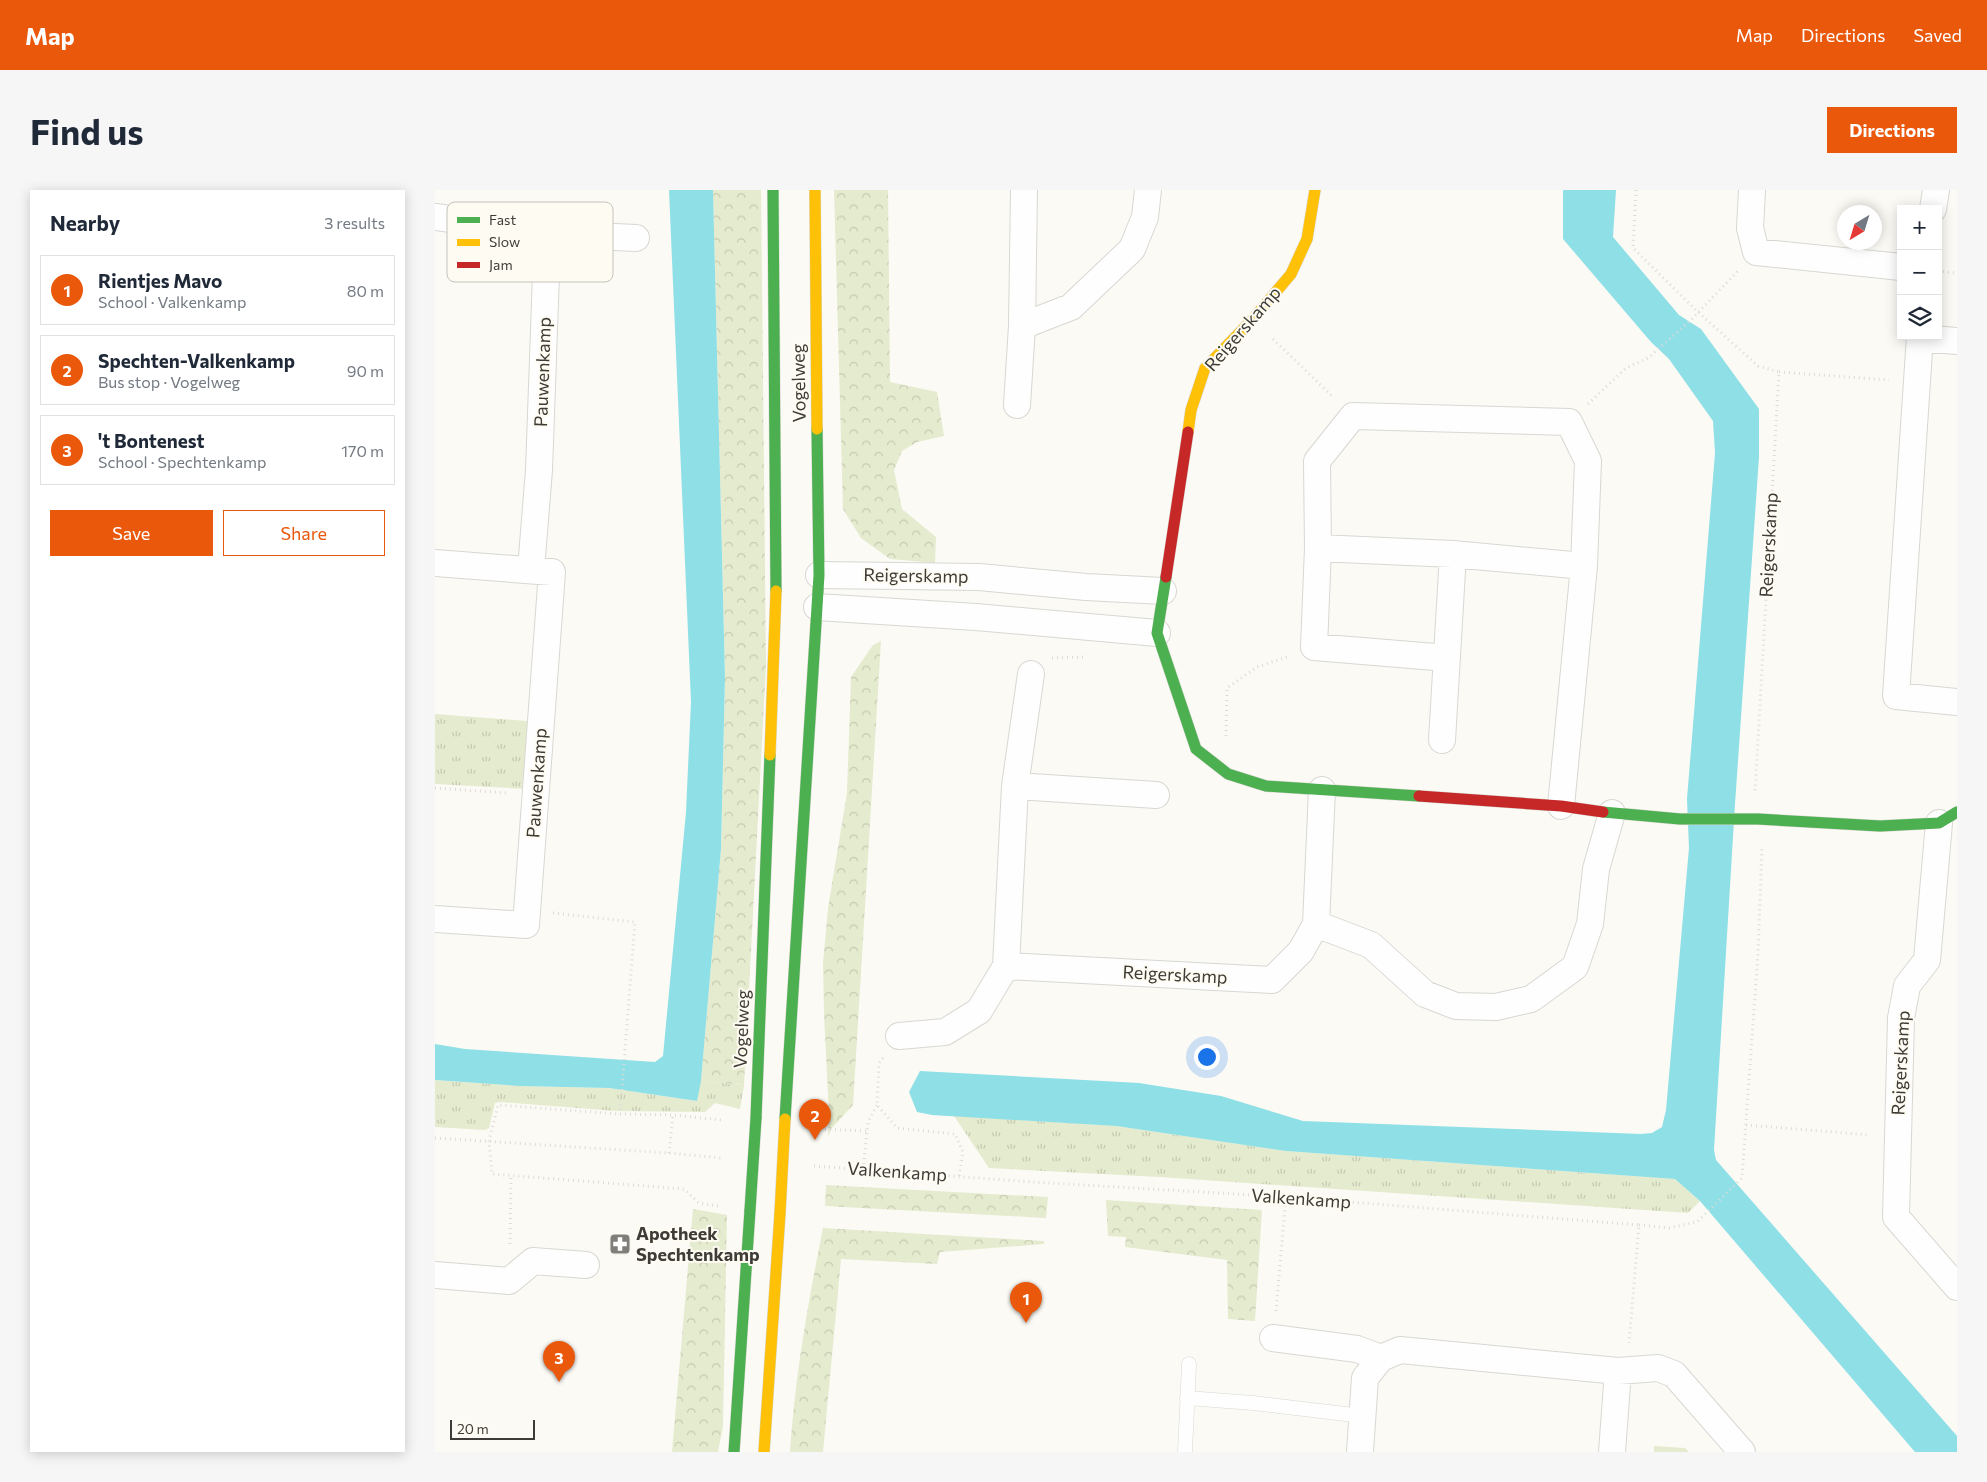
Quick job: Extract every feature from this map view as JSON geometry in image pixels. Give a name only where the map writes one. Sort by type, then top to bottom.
[{"type":"street","name":"Vogelweg","points":[[734,1452],[756,1118],[781,606],[773,190]]},
{"type":"street","name":"Vogelweg","points":[[764,1452],[780,1213],[813,607],[815,190]]},
{"type":"street","points":[[1017,405],[1022,326],[1025,190]]},
{"type":"street","points":[[1022,326],[1071,307],[1132,249],[1145,217],[1149,190]]},
{"type":"street","name":"Reigerskamp","points":[[1315,190],[1307,239],[1291,274],[1253,319],[1205,368],[1191,410],[1157,633],[1196,749],[1228,774],[1266,786],[1561,806],[1613,814],[1680,819],[1758,819],[1880,826],[1948,817],[1927,960],[1907,986],[1901,1018],[1895,1218],[1957,1287]]},
{"type":"street","points":[[1753,190],[1750,228],[1756,252],[1897,267]]},
{"type":"street","points":[[1934,205],[1936,190]]},
{"type":"street","points":[[613,237],[636,238]]},
{"type":"street","name":"Pauwenkamp","points":[[531,569],[539,470],[546,282]]},
{"type":"street","points":[[1942,339],[1957,341]]},
{"type":"street","points":[[1920,340],[1897,696],[1957,702]]},
{"type":"street","points":[[1447,658],[1314,647],[1318,548],[1317,461],[1353,416],[1569,422],[1588,461],[1584,566],[1561,806]]},
{"type":"street","points":[[1318,548],[1453,554],[1584,566]]},
{"type":"street","points":[[1442,740],[1453,554]]},
{"type":"street","name":"Pauwenkamp","points":[[435,562],[552,572],[528,911]]},
{"type":"street","name":"Reigerskamp","points":[[814,575],[979,577],[1086,587],[1163,591]]},
{"type":"street","name":"Reigerskamp","points":[[813,607],[976,617],[1157,633]]},
{"type":"street","points":[[899,1036],[945,1032],[979,1011],[1006,966],[1015,786],[1031,674]]},
{"type":"street","points":[[1015,786],[1156,795]]},
{"type":"street","name":"Reigerskamp","points":[[1006,966],[1272,980],[1301,951],[1316,924],[1322,790]]},
{"type":"street","points":[[1316,924],[1371,945],[1425,994],[1456,1006],[1496,1007],[1531,999],[1575,967],[1590,924],[1596,869],[1613,814]]},
{"type":"street","points":[[435,919],[526,925],[528,911]]},
{"type":"street","points":[[435,1275],[509,1281],[533,1261],[585,1265]]},
{"type":"street","points":[[1273,1338],[1357,1349],[1381,1358]]},
{"type":"street","points":[[1360,1452],[1365,1378],[1381,1358],[1400,1350],[1618,1371],[1658,1368],[1674,1374],[1742,1452]]},
{"type":"street","points":[[1612,1452],[1618,1371]]},
{"type":"lane","points":[[1185,1452],[1189,1364]]},
{"type":"lane","points":[[1187,1398],[1253,1403],[1362,1416]]},
{"type":"path","points":[[1636,190],[1633,248],[1699,313],[1759,366],[1779,372],[1917,382]]},
{"type":"path","points":[[1569,422],[1626,368],[1648,358],[1699,313],[1756,252]]},
{"type":"path","points":[[1942,271],[1957,273]]},
{"type":"path","points":[[1253,319],[1353,416]]},
{"type":"path","name":"Reigerskamp","points":[[1639,1225],[1669,1228],[1697,1222],[1741,1178],[1747,1125],[1763,849],[1755,792],[1779,372]]},
{"type":"path","points":[[1208,758],[1226,739],[1227,688],[1257,667],[1314,647]]},
{"type":"path","points":[[435,788],[536,795]]},
{"type":"path","points":[[528,911],[635,922],[620,1114]]},
{"type":"path","points":[[863,1169],[868,1122],[877,1106],[879,1064],[899,1036]]},
{"type":"path","points":[[718,1206],[699,1203],[683,1189],[492,1174],[489,1141],[498,1105],[620,1114],[673,1115],[721,1120]]},
{"type":"path","points":[[877,1106],[897,1128],[955,1134],[963,1152],[959,1177]]},
{"type":"path","points":[[669,1153],[673,1115]]},
{"type":"path","points":[[1747,1125],[1897,1138]]},
{"type":"path","points":[[815,1129],[867,1131]]},
{"type":"path","points":[[435,1138],[721,1158]]},
{"type":"path","name":"Valkenkamp","points":[[814,1166],[1286,1197],[1639,1225]]},
{"type":"path","points":[[509,1281],[511,1175]]},
{"type":"path","points":[[1273,1338],[1286,1197]]},
{"type":"path","points":[[1618,1371],[1628,1354],[1639,1225]]},
{"type":"green space","points":[[713,190],[761,190],[766,665],[744,1085],[701,1081],[721,849],[725,678]]},
{"type":"green space","points":[[834,190],[888,190],[890,382],[937,392],[944,436],[917,442],[902,451],[894,470],[902,509],[936,537],[935,563],[890,559],[861,538],[843,509]]},
{"type":"green space","points":[[881,641],[853,1105],[831,1129],[828,1137],[829,1113],[823,963],[828,908],[847,793],[851,677],[873,645]]},
{"type":"green space","points":[[435,714],[540,722],[526,789],[435,784]]},
{"type":"green space","points":[[435,1080],[520,1086],[609,1088],[696,1101],[701,1081],[744,1085],[740,1109],[715,1103],[705,1112],[616,1111],[500,1102],[495,1103],[489,1128],[485,1130],[435,1127]]},
{"type":"green space","points":[[954,1116],[1116,1126],[1286,1151],[1675,1179],[1700,1201],[1688,1213],[1160,1177],[989,1168]]},
{"type":"green space","points":[[826,1185],[1048,1197],[1046,1218],[825,1206]]},
{"type":"green space","points":[[1106,1200],[1262,1210],[1255,1321],[1228,1319],[1227,1260],[1125,1247],[1126,1237],[1108,1236]]},
{"type":"green space","points":[[693,1209],[727,1215],[723,1426],[718,1452],[672,1452]]},
{"type":"green space","points":[[823,1228],[1044,1241],[1044,1244],[940,1252],[937,1264],[841,1259],[823,1452],[790,1452],[795,1395],[803,1340]]},
{"type":"green space","points":[[1654,1446],[1685,1448],[1689,1452],[1654,1452]]},
{"type":"water","points":[[669,190],[713,190],[725,678],[721,849],[701,1081],[697,1101],[609,1088],[520,1086],[435,1080],[435,1044],[465,1049],[655,1062],[663,1056],[686,812],[691,702]]},
{"type":"water","points":[[1563,190],[1616,190],[1613,237],[1679,315],[1701,329],[1759,409],[1759,457],[1735,804],[1714,1150],[1716,1160],[1957,1436],[1957,1452],[1915,1452],[1700,1201],[1675,1179],[1286,1151],[1116,1126],[932,1115],[917,1112],[909,1092],[920,1071],[1139,1083],[1221,1096],[1303,1121],[1641,1134],[1652,1133],[1662,1127],[1666,1110],[1689,848],[1687,799],[1715,453],[1713,421],[1669,359],[1651,342],[1563,239]]},
{"type":"traffic: fast","points":[[773,190],[776,591]]},
{"type":"traffic: fast","points":[[785,1119],[819,575],[817,429]]},
{"type":"traffic: fast","points":[[1166,577],[1157,633],[1196,749],[1228,774],[1266,786],[1419,796]]},
{"type":"traffic: fast","points":[[756,1118],[770,755]]},
{"type":"traffic: fast","points":[[1603,812],[1680,819],[1758,819],[1880,826],[1939,823],[1957,812]]},
{"type":"traffic: fast","points":[[750,1210],[756,1118]]},
{"type":"traffic: fast","points":[[734,1452],[750,1210]]},
{"type":"traffic: slow","points":[[815,190],[817,429]]},
{"type":"traffic: slow","points":[[1188,432],[1191,410],[1205,368],[1253,319],[1291,274],[1307,239],[1315,190]]},
{"type":"traffic: slow","points":[[770,755],[776,591]]},
{"type":"traffic: slow","points":[[780,1213],[785,1119]]},
{"type":"traffic: slow","points":[[764,1452],[780,1213]]},
{"type":"traffic: jam","points":[[1166,577],[1188,432]]},
{"type":"traffic: jam","points":[[1419,796],[1561,806],[1603,812]]},
{"type":"place","name":"Spechten-Valkenkamp","points":[[815,1140]]},
{"type":"place","name":"Apotheek Spechtenkamp","points":[[620,1244]]},
{"type":"place","name":"Rientjes Mavo","points":[[1026,1323]]},
{"type":"place","name":"'t Bontenest","points":[[559,1382]]}]
